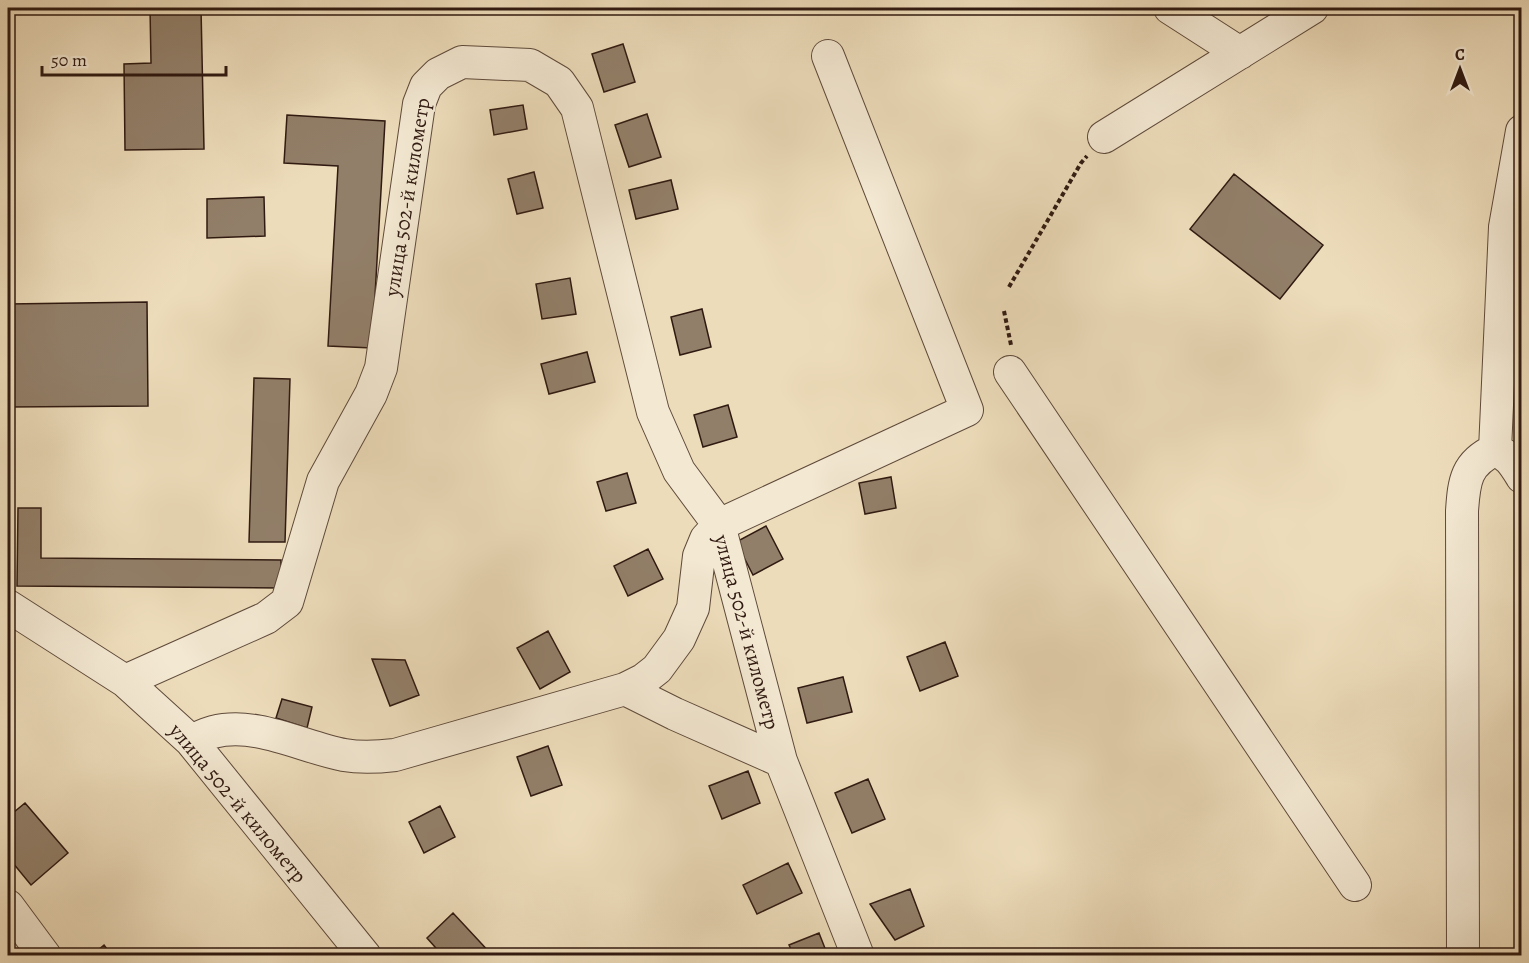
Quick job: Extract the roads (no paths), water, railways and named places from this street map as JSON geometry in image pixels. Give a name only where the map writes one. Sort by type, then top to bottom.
[{"type":"street","points":[[1170,8],[1240,52]]},
{"type":"street","points":[[1104,137],[1312,8]]},
{"type":"street","points":[[191,741],[212,732],[236,730],[256,732],[345,755],[370,758],[395,755],[625,689],[643,680],[657,669],[679,639],[693,608],[699,556],[706,539],[719,525],[967,410],[828,56]]},
{"type":"street","name":"улица 502-й километр","points":[[364,956],[191,741],[125,681],[266,618],[287,602],[324,481],[371,393],[381,369],[419,104],[426,86],[438,74],[462,62],[530,65],[559,82],[577,108],[653,412],[679,471],[719,525],[781,761],[858,956]]},
{"type":"street","points":[[1495,450],[1505,227],[1521,131]]},
{"type":"street","points":[[1010,372],[1355,885]]},
{"type":"street","points":[[1463,956],[1463,488],[1470,471],[1480,457],[1495,450],[1504,453],[1512,460],[1521,477]]},
{"type":"street","points":[[8,606],[125,681]]},
{"type":"street","points":[[625,689],[781,761]]},
{"type":"street","points":[[8,906],[45,956]]}]
